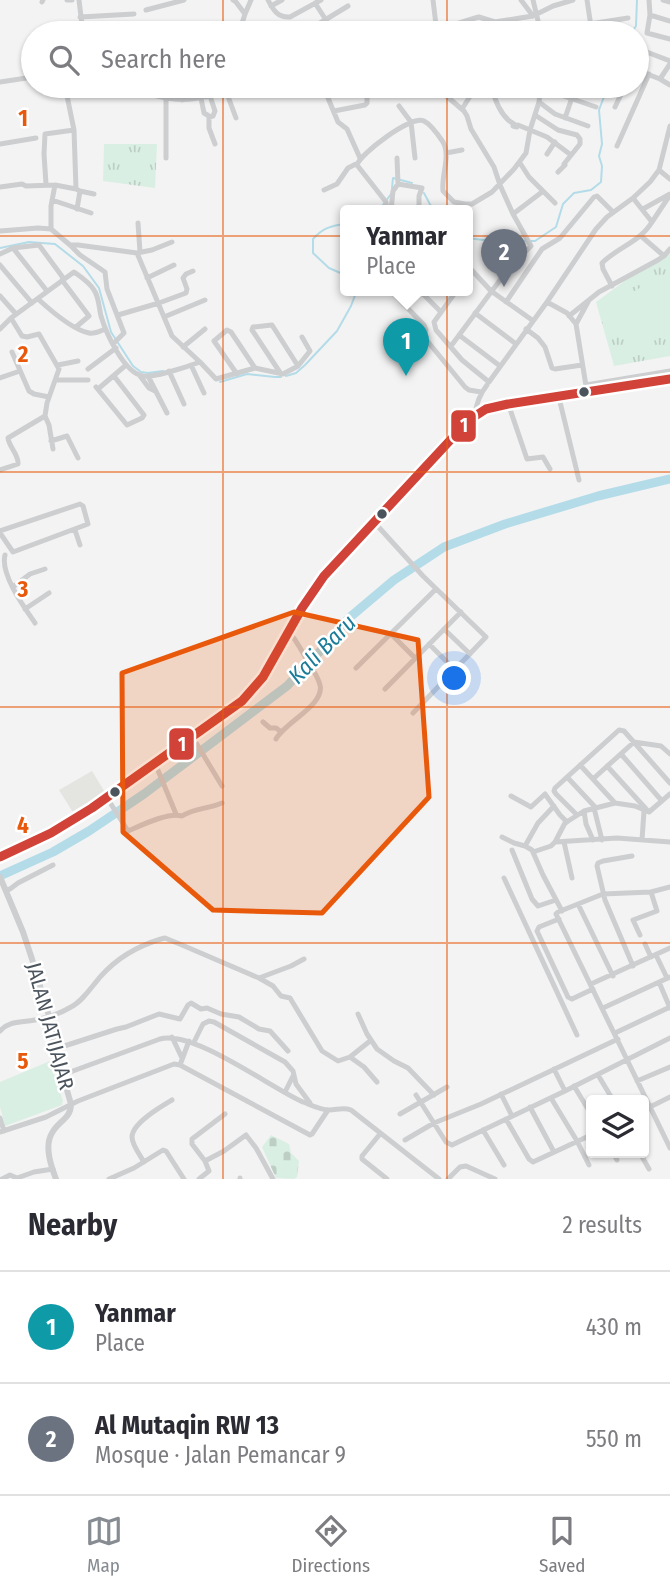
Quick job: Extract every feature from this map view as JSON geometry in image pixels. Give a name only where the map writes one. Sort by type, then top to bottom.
[{"type":"highway","points":[[376,524],[475,415],[495,407],[670,379]]},
{"type":"highway","points":[[0,860],[92,808],[236,706],[263,677],[313,591],[474,422],[492,412],[561,402],[587,392],[670,384]]},
{"type":"highway","points":[[0,860],[62,832],[111,804],[197,744],[251,698],[272,671],[290,633]]},
{"type":"street","points":[[79,0],[81,21]]},
{"type":"street","points":[[146,10],[162,2],[184,0]]},
{"type":"street","points":[[233,0],[245,14]]},
{"type":"street","points":[[243,21],[251,0]]},
{"type":"street","points":[[282,0],[270,3],[279,16],[286,18],[318,2],[323,21],[348,6]]},
{"type":"street","points":[[433,0],[436,21]]},
{"type":"street","points":[[521,0],[535,15]]},
{"type":"street","points":[[533,0],[537,21]]},
{"type":"street","points":[[465,21],[480,18],[490,21],[535,15],[573,0]]},
{"type":"street","points":[[587,0],[590,21]]},
{"type":"street","points":[[649,0],[649,21]]},
{"type":"street","points":[[663,0],[670,2]]},
{"type":"street","points":[[80,16],[134,14]]},
{"type":"street","points":[[650,15],[670,21]]},
{"type":"street","points":[[610,21],[628,18]]},
{"type":"street","points":[[649,33],[670,39]]},
{"type":"street","points":[[649,53],[670,62],[660,79]]},
{"type":"street","points":[[649,74],[670,85]]},
{"type":"street","points":[[0,82],[21,79]]},
{"type":"street","points":[[67,98],[74,130],[77,209]]},
{"type":"street","points":[[163,98],[198,98]]},
{"type":"street","points":[[206,98],[204,113],[209,118]]},
{"type":"street","points":[[207,98],[215,111],[209,118],[208,125],[215,144]]},
{"type":"street","points":[[229,98],[236,118]]},
{"type":"street","points":[[328,98],[338,122],[347,129],[358,168],[387,205]]},
{"type":"street","points":[[334,111],[365,105],[367,98]]},
{"type":"street","points":[[449,98],[467,116],[471,129],[494,167],[499,185],[531,247],[509,268],[451,346]]},
{"type":"street","points":[[462,109],[469,98]]},
{"type":"street","points":[[495,98],[508,121],[555,142],[571,155]]},
{"type":"street","points":[[324,190],[337,184],[348,168],[387,136],[419,120],[424,121],[443,142],[446,153],[443,188],[446,195],[454,202],[472,204],[485,197],[520,163],[526,153],[540,98]]},
{"type":"street","points":[[565,118],[572,98],[596,107]]},
{"type":"street","points":[[615,107],[619,98]]},
{"type":"street","points":[[617,146],[638,98]]},
{"type":"street","points":[[166,99],[166,158]]},
{"type":"street","points":[[539,102],[555,114],[589,126]]},
{"type":"street","points":[[399,106],[411,122],[415,158]]},
{"type":"street","points":[[535,116],[558,130],[579,136],[580,144],[558,172]]},
{"type":"street","points":[[475,415],[481,392],[596,229],[612,212],[633,198],[659,170],[670,126]]},
{"type":"street","points":[[46,184],[45,134],[74,130]]},
{"type":"street","points":[[0,144],[36,138]]},
{"type":"street","points":[[547,154],[555,142]]},
{"type":"street","points":[[446,153],[461,150]]},
{"type":"street","points":[[390,205],[398,182],[397,158]]},
{"type":"street","points":[[520,163],[542,192],[555,203]]},
{"type":"street","points":[[659,170],[670,179]]},
{"type":"street","points":[[398,182],[422,187],[419,205]]},
{"type":"street","points":[[0,187],[46,184],[94,194]]},
{"type":"street","points":[[51,229],[55,185]]},
{"type":"street","points":[[513,214],[542,192]]},
{"type":"street","points":[[643,209],[670,195]]},
{"type":"street","points":[[612,286],[602,263],[641,236],[670,195]]},
{"type":"street","points":[[506,302],[542,249],[560,238],[594,197],[597,196],[612,212]]},
{"type":"street","points":[[633,198],[652,222]]},
{"type":"street","points":[[52,200],[91,213]]},
{"type":"street","points":[[138,223],[138,253],[173,336],[216,379],[255,368],[281,374],[289,372],[298,366],[310,351],[302,337]]},
{"type":"street","points":[[0,231],[51,229],[80,255],[105,272],[106,284],[124,332],[116,344],[88,369]]},
{"type":"street","points":[[641,236],[664,256]]},
{"type":"street","points":[[70,245],[138,253],[172,242]]},
{"type":"street","points":[[0,254],[13,248],[39,246],[89,316]]},
{"type":"street","points":[[490,247],[509,268]]},
{"type":"street","points":[[13,248],[47,291]]},
{"type":"street","points":[[569,316],[600,292],[664,256],[670,249]]},
{"type":"street","points":[[0,265],[35,301],[76,327],[87,333],[106,330]]},
{"type":"street","points":[[147,278],[174,265]]},
{"type":"street","points":[[118,315],[186,293],[183,278],[193,271]]},
{"type":"street","points":[[0,328],[74,272],[86,280],[97,293],[106,330],[126,365],[134,372],[144,376],[201,362]]},
{"type":"street","points":[[473,272],[491,291],[532,320]]},
{"type":"street","points":[[0,296],[14,316],[22,336],[39,334],[58,365],[45,415],[53,449]]},
{"type":"street","points":[[396,296],[424,325],[424,337],[466,387],[481,392]]},
{"type":"street","points":[[425,296],[441,312]]},
{"type":"street","points":[[452,296],[434,321],[436,330],[461,360],[488,384]]},
{"type":"street","points":[[164,317],[205,300]]},
{"type":"street","points":[[576,324],[589,300]]},
{"type":"street","points":[[547,302],[556,306],[576,324],[587,392],[670,371]]},
{"type":"street","points":[[76,327],[100,311]]},
{"type":"street","points":[[475,313],[516,344]]},
{"type":"street","points":[[281,374],[262,347],[252,330],[253,327],[272,325],[298,366]]},
{"type":"street","points":[[183,347],[205,329]]},
{"type":"street","points":[[526,329],[545,346],[552,368],[582,365]]},
{"type":"street","points":[[237,374],[214,341],[227,330],[255,368]]},
{"type":"street","points":[[459,335],[500,366]]},
{"type":"street","points":[[12,352],[29,391],[49,397]]},
{"type":"street","points":[[58,365],[78,360]]},
{"type":"street","points":[[114,376],[144,417],[127,425],[97,388],[126,365]]},
{"type":"street","points":[[191,365],[204,393]]},
{"type":"street","points":[[169,371],[184,404]]},
{"type":"street","points":[[0,379],[20,372]]},
{"type":"street","points":[[144,376],[167,413]]},
{"type":"street","points":[[55,380],[88,380]]},
{"type":"street","points":[[561,402],[579,480]]},
{"type":"street","points":[[510,408],[527,459],[543,457],[550,470]]},
{"type":"street","points":[[0,442],[8,440],[10,436],[45,415]]},
{"type":"street","points":[[42,440],[67,436],[78,458]]},
{"type":"street","points":[[0,470],[18,463],[8,440]]},
{"type":"street","points":[[13,552],[0,532],[80,504],[83,506],[88,524],[75,530],[2,556],[13,587],[35,623]]},
{"type":"street","points":[[376,524],[423,576],[486,637],[413,713]]},
{"type":"street","points":[[75,530],[80,545]]},
{"type":"street","points":[[54,537],[57,546]]},
{"type":"street","points":[[13,587],[30,575],[45,569]]},
{"type":"street","points":[[356,667],[436,589]]},
{"type":"street","points":[[25,609],[49,593]]},
{"type":"street","points":[[385,689],[461,612]]},
{"type":"street","points":[[444,629],[470,654]]},
{"type":"street","points":[[276,739],[280,732],[315,703],[321,693],[311,667],[290,633]]},
{"type":"street","points":[[391,634],[415,658]]},
{"type":"street","points":[[429,644],[455,670]]},
{"type":"street","points":[[263,722],[270,729],[280,732]]},
{"type":"street","points":[[577,816],[554,791],[619,730],[624,731],[670,783]]},
{"type":"street","points":[[634,742],[665,749],[670,754]]},
{"type":"street","points":[[593,779],[634,742]]},
{"type":"street","points":[[197,744],[222,786]]},
{"type":"street","points":[[646,757],[658,747]]},
{"type":"street","points":[[621,754],[662,801]]},
{"type":"street","points":[[580,765],[615,803]]},
{"type":"street","points":[[607,766],[647,812]]},
{"type":"street","points":[[158,771],[176,814]]},
{"type":"street","points":[[567,776],[595,808],[602,840]]},
{"type":"street","points":[[539,788],[567,822]]},
{"type":"street","points":[[510,796],[531,807],[545,794]]},
{"type":"street","points":[[642,840],[647,812],[670,794]]},
{"type":"street","points":[[111,804],[128,831],[176,814],[182,816],[192,810],[211,808],[222,803]]},
{"type":"street","points":[[533,852],[548,848],[555,842],[567,822],[584,811],[615,803],[635,806],[647,812]]},
{"type":"street","points":[[525,846],[537,823],[554,806]]},
{"type":"street","points":[[584,811],[593,840]]},
{"type":"street","points":[[502,836],[533,852],[562,911]]},
{"type":"street","points":[[555,842],[617,838],[670,842]]},
{"type":"street","points":[[564,842],[572,878]]},
{"type":"street","points":[[512,850],[536,904],[541,906],[556,900]]},
{"type":"street","points":[[632,856],[598,863],[603,894],[633,966]]},
{"type":"street","points":[[6,890],[53,865]]},
{"type":"street","points":[[504,878],[577,1035]]},
{"type":"street","name":"JALAN JATIJAJAR","points":[[1,879],[23,932],[49,1016],[55,1049],[71,1104],[2,1131]]},
{"type":"street","points":[[642,1095],[628,1059],[556,914],[603,894],[651,892],[670,887]]},
{"type":"street","points":[[640,934],[633,920],[657,911],[651,892]]},
{"type":"street","points":[[578,904],[613,976]]},
{"type":"street","points":[[559,919],[539,927],[537,931],[568,997],[572,999],[592,986],[670,948]]},
{"type":"street","points":[[0,1031],[15,1022],[35,1020],[68,1009],[79,1002],[108,968],[124,956],[165,939],[273,985],[281,996],[290,998],[326,1054],[339,1061],[350,1057],[370,1041]]},
{"type":"street","points":[[603,1008],[669,978],[645,944]]},
{"type":"street","points":[[259,978],[304,959]]},
{"type":"street","points":[[405,1140],[434,1123],[554,1069],[670,1007],[659,982]]},
{"type":"street","points":[[55,1049],[159,1014],[180,1018],[191,1003],[201,1009],[207,1008],[239,1017],[259,1029],[270,1031],[288,1051]]},
{"type":"street","points":[[358,1014],[370,1041],[383,1055],[408,1068],[434,1095]]},
{"type":"street","points":[[56,1179],[49,1155],[50,1137],[68,1116],[71,1104],[181,1061],[203,1024],[209,1021],[281,1059],[291,1068],[296,1084],[312,1105]]},
{"type":"street","points":[[172,1037],[181,1061],[310,1135],[328,1110]]},
{"type":"street","points":[[62,1075],[160,1039],[172,1037],[192,1042],[312,1105],[328,1110],[351,1110],[436,1178]]},
{"type":"street","points":[[416,1095],[449,1145],[452,1145],[670,1038]]},
{"type":"street","points":[[350,1057],[364,1067],[377,1082]]},
{"type":"street","points":[[637,1081],[670,1067]]},
{"type":"street","points":[[554,1069],[565,1091]]},
{"type":"street","points":[[598,1074],[610,1095]]},
{"type":"street","points":[[285,1092],[293,1076]]},
{"type":"street","points":[[574,1086],[586,1106]]},
{"type":"street","points":[[401,1114],[447,1087]]},
{"type":"street","points":[[501,1094],[509,1118],[532,1161],[536,1162],[586,1137]]},
{"type":"street","points":[[551,1097],[589,1165]]},
{"type":"street","points":[[649,1107],[670,1097]]},
{"type":"street","points":[[144,1162],[132,1140],[132,1132],[142,1121],[172,1100]]},
{"type":"street","points":[[530,1108],[554,1152]]},
{"type":"street","points":[[649,1111],[670,1148]]},
{"type":"street","points":[[200,1179],[209,1171],[191,1142],[225,1114]]},
{"type":"street","points":[[0,1118],[2,1131]]},
{"type":"street","points":[[483,1130],[503,1165]]},
{"type":"street","points":[[663,1133],[670,1130]]},
{"type":"street","points":[[380,1134],[362,1159],[387,1179]]},
{"type":"street","points":[[205,1161],[246,1135],[273,1179]]},
{"type":"street","points":[[109,1179],[144,1162],[161,1150],[164,1150],[184,1179]]},
{"type":"street","points":[[643,1158],[649,1169]]},
{"type":"street","points":[[448,1179],[460,1167],[466,1166],[495,1179]]},
{"type":"street","points":[[2,1179],[10,1175],[17,1178],[52,1169]]},
{"type":"highlighted area","points":[[294,612],[418,640],[429,797],[322,913],[213,910],[123,832],[122,673]]},
{"type":"shaded area","points":[[92,771],[106,794],[74,814],[59,790]]},
{"type":"green space","points":[[104,144],[157,144],[155,188],[103,181]]},
{"type":"green space","points":[[670,248],[670,356],[614,366],[596,302]]},
{"type":"green space","points":[[670,271],[670,332],[632,353],[606,307]]},
{"type":"green space","points":[[50,1061],[62,1105],[5,1126],[0,1107],[0,1082]]},
{"type":"green space","points":[[271,1135],[289,1144],[291,1153],[299,1161],[297,1177],[294,1179],[276,1178],[262,1147]]},
{"type":"waterway","points":[[636,21],[637,0]]},
{"type":"waterway","points":[[531,241],[556,227],[563,204],[574,193],[591,190],[601,182],[599,110],[604,98]]},
{"type":"waterway","points":[[392,188],[393,178],[412,183]]},
{"type":"waterway","points":[[424,193],[430,205]]},
{"type":"waterway","points":[[383,205],[391,194]]},
{"type":"waterway","points":[[340,225],[327,228],[313,239],[313,253],[329,268],[340,273]]},
{"type":"waterway","points":[[473,239],[509,243],[525,241]]},
{"type":"waterway","points":[[0,248],[29,242],[55,244],[83,266],[99,288],[111,332],[133,366],[141,372],[163,371]]},
{"type":"waterway","points":[[286,376],[296,373],[337,331],[355,296]]},
{"type":"waterway","points":[[220,382],[247,374],[281,377]]},
{"type":"waterway","name":"Kali Baru","points":[[0,876],[53,852],[144,794],[287,686],[349,618],[394,580],[444,547],[505,524],[598,496],[670,479]]},
{"type":"transit line","name":"1","points":[[0,857],[51,833],[92,808],[242,701],[263,677],[302,608],[324,576],[469,420],[486,409],[508,404],[670,379]]},
{"type":"place","name":"Al Mutaqin RW 13","points":[[504,287]]},
{"type":"place","name":"Yanmar","points":[[406,376]]}]
